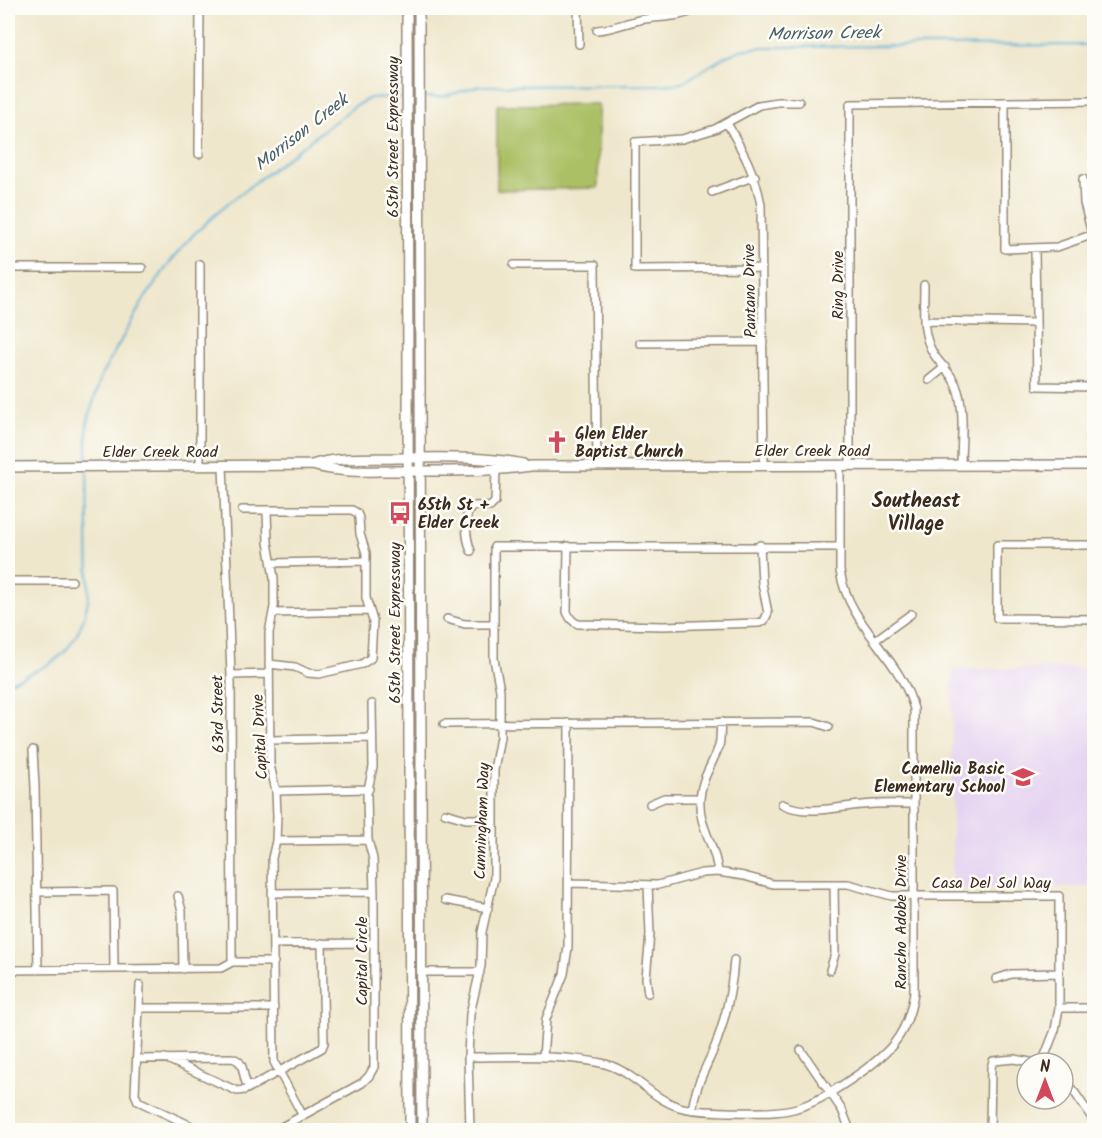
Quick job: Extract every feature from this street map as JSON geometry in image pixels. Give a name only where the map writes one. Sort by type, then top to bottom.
[{"type":"main road","name":"65th Street Expressway","points":[[407,8],[410,1131]]},
{"type":"main road","name":"65th Street Expressway","points":[[419,8],[422,1131]]},
{"type":"main road","name":"Elder Creek Road","points":[[312,465],[331,459],[421,458],[496,459],[531,466]]},
{"type":"main road","name":"Elder Creek Road","points":[[8,467],[312,465],[332,471],[421,471],[496,470],[531,466],[1095,465]]},
{"type":"street","points":[[199,154],[200,8]]},
{"type":"street","points":[[578,8],[579,44]]},
{"type":"street","points":[[597,30],[614,28],[638,20],[674,17],[698,8]]},
{"type":"street","points":[[1083,179],[1084,203],[1093,234],[1057,247],[1005,249],[1005,102],[1095,101]]},
{"type":"street","points":[[762,268],[635,269],[634,142],[682,139],[727,123],[759,105],[799,102]]},
{"type":"street","name":"Ring Drive","points":[[845,465],[850,104],[1005,102]]},
{"type":"street","name":"Pantano Drive","points":[[727,123],[755,177],[761,205],[764,466]]},
{"type":"street","points":[[712,192],[755,177]]},
{"type":"street","points":[[1035,249],[1036,386],[1095,387]]},
{"type":"street","points":[[200,264],[200,466]]},
{"type":"street","points":[[514,265],[595,265],[597,466]]},
{"type":"street","points":[[8,268],[142,268]]},
{"type":"street","points":[[924,285],[925,321],[930,348],[956,384],[960,400],[961,465]]},
{"type":"street","points":[[925,321],[1036,323]]},
{"type":"street","points":[[640,343],[763,342]]},
{"type":"street","points":[[929,380],[945,367]]},
{"type":"street","name":"63rd Street","points":[[224,465],[231,675],[232,962]]},
{"type":"street","name":"Rancho Adobe Drive","points":[[468,1057],[543,1057],[590,1061],[613,1067],[633,1077],[660,1099],[680,1108],[784,1110],[805,1106],[831,1093],[880,1059],[898,1039],[909,1018],[914,992],[914,709],[902,680],[855,614],[846,595],[840,571],[845,465]]},
{"type":"street","points":[[471,551],[467,542],[467,515],[472,507],[478,505],[490,507],[495,502],[496,470]]},
{"type":"street","points":[[242,510],[352,510],[360,518],[360,534],[366,561],[366,598],[373,621],[371,658],[362,664],[319,674],[308,673],[295,667],[269,664]]},
{"type":"street","name":"Capital Drive","points":[[267,511],[268,543],[274,578],[273,613],[268,633],[271,770],[276,791],[276,841],[272,858],[274,1062],[303,1116]]},
{"type":"street","points":[[760,545],[762,584],[768,613],[764,621],[759,624],[663,626],[578,624],[567,612],[568,546],[760,545],[840,547]]},
{"type":"street","points":[[1095,545],[997,545],[997,618],[1095,618]]},
{"type":"street","name":"Cunningham Way","points":[[470,1131],[468,1057],[470,1014],[480,972],[482,932],[494,878],[494,770],[500,738],[500,690],[494,659],[494,547],[568,546]]},
{"type":"street","points":[[272,563],[366,561]]},
{"type":"street","points":[[8,581],[72,581]]},
{"type":"street","points":[[273,613],[370,611]]},
{"type":"street","points":[[874,641],[911,614]]},
{"type":"street","points":[[447,619],[465,624],[494,624]]},
{"type":"street","points":[[231,675],[270,674]]},
{"type":"street","name":"Capital Circle","points":[[276,1131],[362,1083],[374,1066],[374,892],[373,859],[368,840],[369,789],[373,767],[372,704]]},
{"type":"street","points":[[718,872],[716,856],[701,820],[700,798],[702,783],[718,746],[721,722]]},
{"type":"street","points":[[444,724],[814,722],[829,727]]},
{"type":"street","points":[[543,1057],[546,1019],[566,963],[568,947],[569,723]]},
{"type":"street","points":[[270,740],[372,738]]},
{"type":"street","points":[[33,750],[36,787],[38,970]]},
{"type":"street","points":[[276,791],[369,789]]},
{"type":"street","points":[[650,804],[664,798],[700,798]]},
{"type":"street","points":[[782,804],[797,809],[833,809],[870,804],[914,804]]},
{"type":"street","points":[[445,813],[465,819],[494,819]]},
{"type":"street","points":[[276,841],[368,840]]},
{"type":"street","name":"Casa Del Sol Way","points":[[568,883],[648,885],[669,883],[702,873],[718,872],[772,884],[859,886],[892,896],[1059,896],[1059,974]]},
{"type":"street","points":[[830,970],[835,954],[834,884]]},
{"type":"street","points":[[648,885],[650,934],[646,978],[648,993]]},
{"type":"street","points":[[37,892],[113,891],[114,969]]},
{"type":"street","points":[[272,893],[374,892]]},
{"type":"street","points":[[178,896],[182,911],[183,969]]},
{"type":"street","points":[[445,900],[488,908]]},
{"type":"street","points":[[273,944],[374,943]]},
{"type":"street","points":[[165,1058],[237,1091],[245,1090],[322,1048],[324,1042],[322,944]]},
{"type":"street","points":[[692,1110],[696,1087],[722,1027],[734,960]]},
{"type":"street","points":[[8,970],[221,968],[232,962],[274,962]]},
{"type":"street","points":[[422,972],[480,972]]},
{"type":"street","points":[[996,979],[1011,974],[1059,974],[1059,1008],[1055,1030],[1047,1051]]},
{"type":"street","points":[[140,985],[135,1094],[138,1101],[200,1131]]},
{"type":"street","points":[[139,1008],[274,1008]]},
{"type":"street","points":[[1059,1008],[1095,1008]]},
{"type":"street","points":[[801,1050],[842,1110],[850,1131]]},
{"type":"street","points":[[137,1059],[238,1059],[242,1065],[246,1083],[252,1086]]},
{"type":"street","points":[[990,1131],[993,1061],[1015,1059]]},
{"type":"street","points":[[1075,1091],[1091,1108],[1095,1121]]},
{"type":"shaded area","name":"Camellia Basic Elementary School","points":[[1094,668],[1094,887],[958,888],[952,885],[952,669]]},
{"type":"green space","points":[[598,104],[598,188],[497,190],[497,105]]},
{"type":"waterway","name":"Morrison Creek","points":[[421,97],[442,97],[479,86],[682,83],[724,57],[741,50],[762,47],[1094,45]]},
{"type":"waterway","name":"Morrison Creek","points":[[87,464],[87,424],[101,376],[143,301],[170,262],[194,234],[227,204],[355,106],[370,98],[403,97]]},
{"type":"waterway","name":"Morrison Creek","points":[[8,683],[46,666],[59,657],[73,641],[82,623],[89,593],[87,470]]},
{"type":"place","name":"Glen Elder Baptist Church","points":[[557,442]]},
{"type":"place","name":"65th St + Elder Creek","points":[[400,513]]},
{"type":"place","name":"Camellia Basic Elementary School","points":[[1023,777]]},
{"type":"district","name":"Southeast Village","points":[[916,512]]}]
